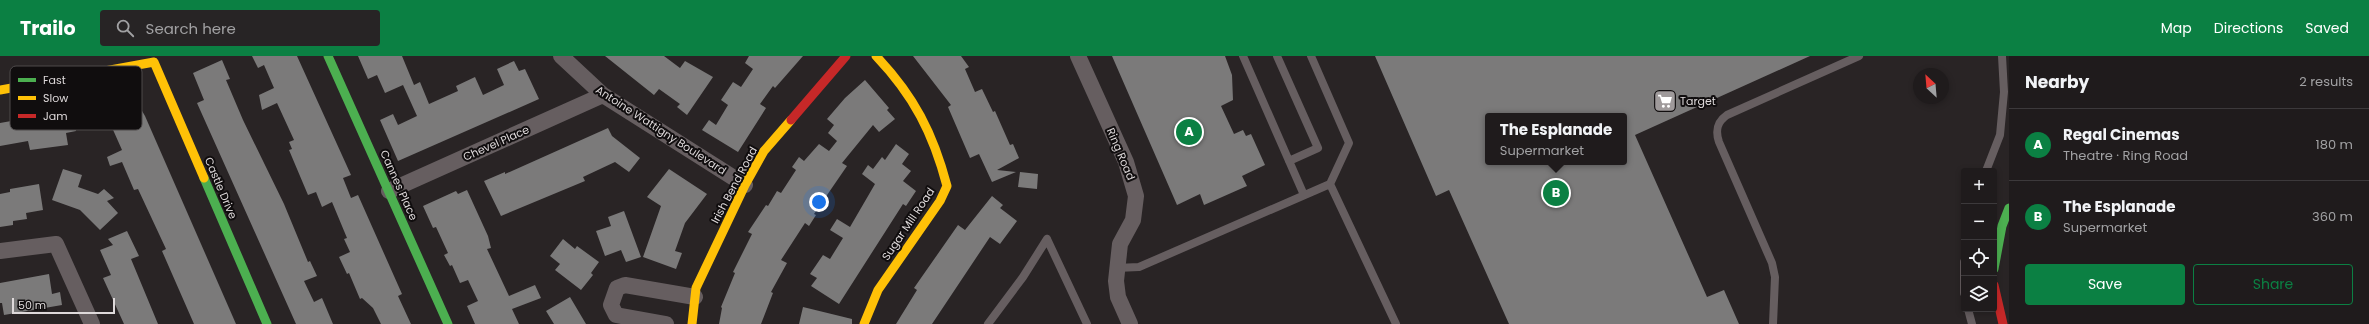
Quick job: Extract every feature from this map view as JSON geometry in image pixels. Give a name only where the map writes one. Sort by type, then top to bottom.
[{"type":"street","name":"Cannes Place","points":[[328,56],[448,324]]},
{"type":"street","name":"Antoine Wattigny Boulevard","points":[[561,56],[603,95],[745,185]]},
{"type":"street","name":"Irish Bend Road","points":[[692,324],[696,288],[745,185],[764,151],[846,56]]},
{"type":"street","name":"Sugar Mill Road","points":[[864,324],[878,290],[940,201],[947,186],[933,140],[922,118],[891,71],[876,56]]},
{"type":"street","name":"Ring Road","points":[[1078,56],[1126,162],[1136,196],[1133,220],[1120,244],[1116,268],[1118,297],[1130,324]]},
{"type":"street","name":"Castle Drive","points":[[132,66],[154,62],[267,324]]},
{"type":"street","name":"Castle Drive","points":[[0,90],[10,88]]},
{"type":"street","name":"Chevel Place","points":[[389,191],[603,95]]},
{"type":"street","points":[[1997,257],[2002,226],[2009,208]]},
{"type":"street","points":[[0,252],[56,244],[92,324]]},
{"type":"street","points":[[2000,245],[2004,257]]},
{"type":"street","points":[[666,324],[616,315],[611,305],[618,288],[625,286],[695,297]]},
{"type":"street","points":[[1997,298],[2003,324]]},
{"type":"lane","points":[[1243,56],[1304,195]]},
{"type":"lane","points":[[1277,56],[1318,148],[1289,161]]},
{"type":"lane","points":[[1116,268],[1139,267],[1330,184],[1349,144],[1311,56]]},
{"type":"lane","points":[[1773,324],[1775,277],[1772,262],[1719,142],[1717,126],[1720,120],[1728,115],[1859,56]]},
{"type":"lane","points":[[1987,168],[2000,135],[2004,92],[2002,56]]},
{"type":"lane","points":[[1330,184],[1396,324]]},
{"type":"lane","points":[[988,324],[1023,277],[1047,239],[1087,324]]},
{"type":"lane","points":[[1969,312],[1972,324]]},
{"type":"building","points":[[252,56],[297,56],[351,175],[343,178],[351,198],[358,195],[402,294],[398,296],[411,324],[381,324],[373,308],[362,298],[360,299],[349,273],[347,274],[339,257],[350,252],[344,239],[347,238],[332,202],[322,207],[316,192],[308,195],[289,150],[292,149],[289,142],[294,140],[277,103],[262,110],[259,95],[274,88],[264,65],[258,68]]},
{"type":"building","points":[[358,56],[402,56],[414,85],[420,82],[429,104],[458,91],[456,86],[475,77],[483,95],[504,85],[497,69],[514,61],[519,71],[525,69],[539,99],[398,161],[380,120],[393,114],[398,125],[417,116],[403,85],[385,93],[377,75],[368,79]]},
{"type":"building","points":[[605,56],[664,56],[680,68],[685,61],[713,77],[687,115],[677,107],[680,104],[659,89],[654,95]]},
{"type":"building","points":[[749,56],[803,56],[775,88],[773,86],[760,104],[766,108],[738,152],[702,130],[709,120],[716,125],[728,105],[721,100],[733,82],[741,87],[753,69],[745,63]]},
{"type":"building","points":[[913,56],[961,56],[969,67],[965,69],[975,92],[982,89],[993,112],[995,111],[1010,145],[1013,144],[1019,158],[997,170],[1016,172],[992,182],[979,154],[970,158],[948,107],[951,105]]},
{"type":"building","points":[[1112,56],[1225,56],[1232,75],[1233,100],[1221,106],[1234,134],[1243,130],[1246,136],[1251,134],[1265,165],[1242,176],[1247,186],[1204,205],[1200,194],[1177,205]]},
{"type":"building","points":[[1375,56],[1810,56],[1635,135],[1707,297],[1724,290],[1739,324],[1509,324],[1449,190],[1436,196]]},
{"type":"building","points":[[222,60],[230,79],[226,80],[243,120],[284,204],[308,262],[310,261],[317,276],[304,281],[314,302],[322,298],[333,324],[296,324],[197,103],[204,100],[193,73]]},
{"type":"building","points":[[865,80],[889,108],[887,110],[895,119],[879,132],[873,125],[842,163],[847,166],[814,214],[816,215],[809,226],[805,223],[781,260],[787,263],[771,292],[773,293],[761,324],[719,324],[721,307],[735,273],[733,272],[752,234],[748,232],[766,205],[768,206],[777,191],[781,193],[796,170],[792,167],[799,157],[804,161],[819,144],[829,151],[837,141],[828,133],[834,125],[827,119],[845,98]]},
{"type":"building","points":[[142,111],[236,324],[194,324],[162,251],[166,249],[138,189],[134,190],[122,162],[110,166],[107,157],[122,150],[113,130],[142,130]]},
{"type":"building","points":[[10,121],[10,130],[76,131],[66,133],[68,145],[30,150],[28,141],[0,146],[0,123]]},
{"type":"building","points":[[608,128],[612,136],[640,158],[629,172],[615,162],[583,177],[585,181],[501,216],[484,181],[505,172],[505,174]]},
{"type":"building","points":[[896,144],[909,154],[902,164],[911,171],[903,181],[916,191],[906,206],[903,204],[839,304],[811,286],[817,278],[810,274],[823,255],[830,259],[843,238],[830,230],[837,219],[850,227],[875,184],[862,174],[868,165],[873,169],[882,157],[885,160]]},
{"type":"building","points":[[63,169],[82,175],[78,187],[98,194],[104,189],[114,198],[107,201],[118,213],[100,230],[80,210],[52,200]]},
{"type":"building","points":[[669,169],[707,194],[685,223],[675,251],[682,253],[676,269],[643,257],[661,206],[647,197]]},
{"type":"building","points":[[1020,172],[1038,174],[1037,189],[1018,187]]},
{"type":"building","points":[[39,184],[43,210],[26,213],[27,219],[13,221],[13,225],[0,227],[0,194],[10,192],[10,189]]},
{"type":"building","points":[[467,190],[488,236],[491,248],[487,249],[509,296],[535,285],[541,298],[512,309],[519,324],[475,324],[467,306],[478,301],[468,280],[460,283],[452,265],[450,266],[444,255],[448,253],[436,227],[433,228],[423,206],[456,191],[458,194]]},
{"type":"building","points":[[992,196],[1003,205],[1000,208],[1017,221],[1000,244],[990,237],[932,324],[896,324],[917,290],[914,288],[958,225],[965,230]]},
{"type":"building","points":[[624,211],[641,257],[626,262],[621,250],[605,256],[596,231],[611,226],[608,217]]},
{"type":"building","points":[[127,231],[139,256],[131,259],[158,324],[124,324],[103,278],[111,275],[100,250],[113,245],[108,239]]},
{"type":"building","points":[[563,239],[575,249],[577,246],[599,262],[591,273],[593,275],[581,290],[555,270],[560,264],[550,256]]},
{"type":"building","points":[[49,274],[52,294],[60,292],[62,305],[4,315],[2,303],[0,303],[0,283]]},
{"type":"building","points":[[570,297],[586,324],[554,324],[546,311]]},
{"type":"building","points":[[803,307],[852,319],[852,324],[799,324]]},
{"type":"traffic: fast","points":[[328,56],[448,324]]},
{"type":"traffic: fast","points":[[204,178],[267,324]]},
{"type":"traffic: fast","points":[[1997,253],[2002,226],[2009,208]]},
{"type":"traffic: slow","points":[[864,324],[878,290],[940,201],[947,186],[935,149],[920,116],[901,86],[876,56]]},
{"type":"traffic: slow","points":[[132,66],[154,62],[204,178]]},
{"type":"traffic: slow","points":[[0,90],[10,88]]},
{"type":"traffic: slow","points":[[692,324],[696,288],[745,185],[764,151],[791,120]]},
{"type":"traffic: jam","points":[[791,120],[846,56]]},
{"type":"traffic: jam","points":[[1997,298],[2003,324]]},
{"type":"place","name":"Target","points":[[1665,101]]},
{"type":"place","name":"Regal Cinemas","points":[[1189,132]]},
{"type":"place","name":"The Esplanade","points":[[1556,193]]}]
